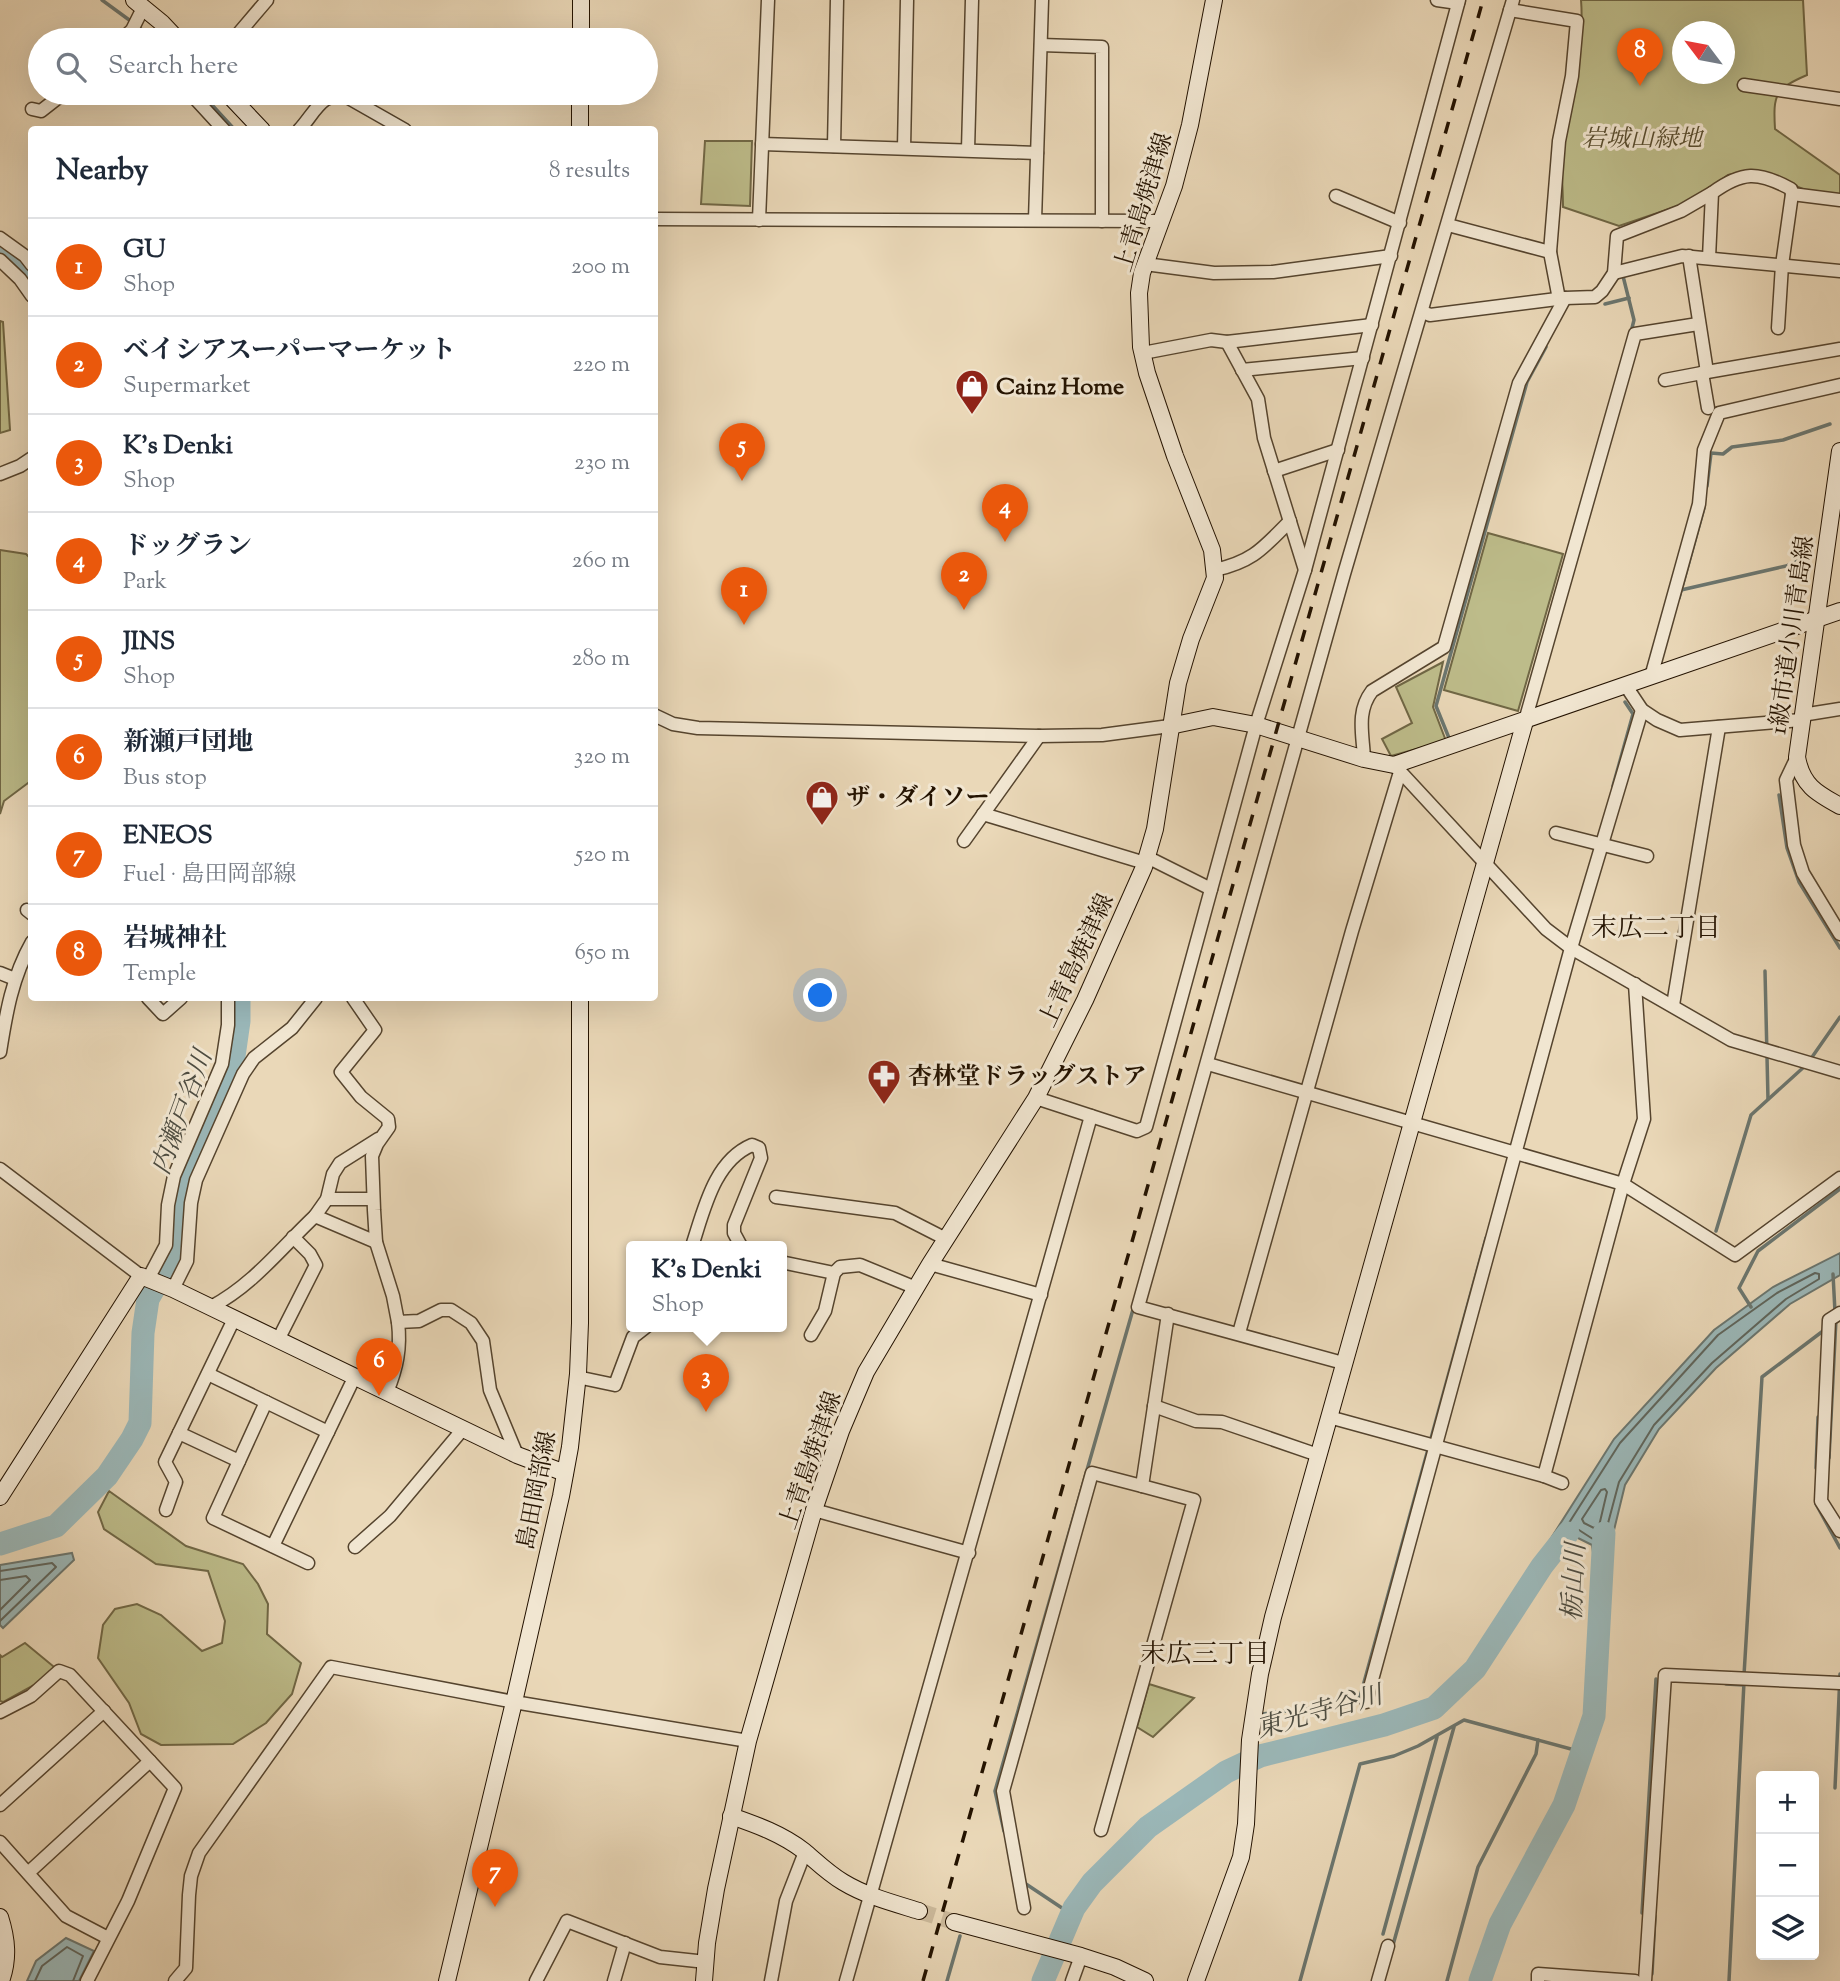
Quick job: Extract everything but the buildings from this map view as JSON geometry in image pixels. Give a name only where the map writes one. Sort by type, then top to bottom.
[{"type":"street","points":[[243,28],[267,0]]},
{"type":"street","points":[[581,0],[581,28]]},
{"type":"street","points":[[759,220],[768,0]]},
{"type":"street","points":[[834,146],[837,0]]},
{"type":"street","points":[[904,148],[907,0]]},
{"type":"street","points":[[968,150],[972,0]]},
{"type":"street","points":[[1035,220],[1042,0]]},
{"type":"street","name":"上青島焼津線","points":[[704,1981],[716,1889],[748,1741],[814,1510],[841,1432],[866,1372],[930,1264],[1035,1098],[1084,1000],[1146,860],[1155,829],[1178,683],[1186,653],[1213,588],[1215,570],[1212,550],[1154,400],[1143,353],[1139,293],[1145,264],[1174,186],[1190,125],[1214,0]]},
{"type":"street","points":[[1035,1098],[1137,1131],[1146,1127],[1255,724],[1305,570],[1459,2],[1437,0]]},
{"type":"street","points":[[133,28],[139,4],[165,28]]},
{"type":"street","points":[[1343,1363],[1138,1307],[1419,316],[1423,312],[1512,5],[1577,21],[1572,76],[1559,141],[1550,252],[1562,299],[1519,383],[1444,647],[1372,691],[1365,700],[1361,711],[1364,759]]},
{"type":"street","points":[[1041,45],[1102,47],[1102,220]]},
{"type":"street","points":[[1744,85],[1840,99]]},
{"type":"street","points":[[32,109],[41,111],[49,105]]},
{"type":"street","points":[[201,105],[220,126]]},
{"type":"street","points":[[238,105],[258,126]]},
{"type":"street","points":[[302,126],[320,105]]},
{"type":"street","points":[[361,105],[398,126]]},
{"type":"street","points":[[580,105],[580,126]]},
{"type":"street","points":[[762,144],[1037,153]]},
{"type":"street","points":[[1423,312],[1430,315],[1595,297],[1614,273],[1617,236],[1692,206],[1742,176],[1760,175],[1791,189],[1793,194],[1782,265],[1778,328]]},
{"type":"street","points":[[1709,258],[1712,193]]},
{"type":"street","points":[[1793,194],[1840,200]]},
{"type":"street","points":[[1336,196],[1400,223]]},
{"type":"street","points":[[658,219],[1160,221]]},
{"type":"street","points":[[1448,225],[1550,252]]},
{"type":"street","points":[[28,261],[5,241],[0,259],[28,290]]},
{"type":"street","points":[[1145,264],[1214,273],[1273,272],[1391,256]]},
{"type":"street","points":[[1614,273],[1682,256],[1840,271]]},
{"type":"street","points":[[1689,256],[1708,408]]},
{"type":"street","points":[[20,279],[28,273]]},
{"type":"street","points":[[1196,1981],[1241,1857],[1250,1740],[1260,1674],[1273,1617],[1635,334],[1698,324]]},
{"type":"street","points":[[1143,353],[1211,340],[1227,342],[1372,325]]},
{"type":"street","points":[[1227,342],[1258,399],[1264,438],[1305,570]]},
{"type":"street","points":[[1665,380],[1840,349]]},
{"type":"street","points":[[1242,370],[1363,358]]},
{"type":"street","points":[[1651,677],[1699,504],[1704,450],[1719,413],[1840,385]]},
{"type":"street","points":[[1274,471],[1338,450]]},
{"type":"street","name":"1級市道小川青島線","points":[[1840,451],[1836,511],[1797,757],[1803,780],[1840,806]]},
{"type":"street","points":[[0,474],[28,461]]},
{"type":"street","points":[[1215,570],[1237,565],[1254,556],[1290,521]]},
{"type":"street","points":[[1397,768],[1840,611]]},
{"type":"street","points":[[1626,686],[1642,710],[1680,730],[1802,718],[1840,709]]},
{"type":"street","points":[[1366,1702],[1515,1154],[1566,944],[1642,710]]},
{"type":"street","points":[[658,717],[673,724],[698,728],[1039,737],[1102,734],[1171,726],[1213,717],[1255,724],[1298,740],[1397,768],[1546,929],[1566,944],[1731,1040],[1840,1072]]},
{"type":"street","points":[[1673,1005],[1719,727]]},
{"type":"street","points":[[964,841],[1039,737]]},
{"type":"street","points":[[1797,757],[1786,780],[1794,845],[1803,873],[1840,934]]},
{"type":"street","points":[[1239,1333],[1397,768]]},
{"type":"street","points":[[983,814],[1146,860],[1211,889]]},
{"type":"street","points":[[1556,832],[1647,856]]},
{"type":"street","points":[[0,1052],[5,1014],[18,965],[28,949]]},
{"type":"street","points":[[0,973],[15,979]]},
{"type":"street","points":[[1544,1476],[1645,1110],[1635,984]]},
{"type":"street","points":[[151,1001],[163,1014],[178,1001]]},
{"type":"street","points":[[0,1497],[166,1245],[168,1205],[174,1175],[222,1064],[228,1025],[228,1001]]},
{"type":"street","points":[[355,1001],[375,1030],[341,1072],[360,1097],[388,1119],[389,1127],[372,1156],[376,1242],[393,1296],[400,1345],[396,1371],[387,1392]]},
{"type":"street","name":"島田岡部線","points":[[447,1981],[514,1702],[565,1473],[577,1377],[580,1309],[580,1001]]},
{"type":"street","points":[[169,1287],[187,1261],[191,1203],[197,1180],[243,1074],[254,1058],[292,1028],[312,1003]]},
{"type":"street","points":[[1208,1064],[1623,1184],[1735,1255],[1840,1178]]},
{"type":"street","points":[[846,1981],[1091,1116]]},
{"type":"street","points":[[211,1307],[233,1296],[260,1273],[314,1216],[327,1199],[340,1163],[385,1133]]},
{"type":"street","points":[[693,1241],[701,1214],[717,1178],[737,1154],[752,1145],[759,1148],[761,1158],[734,1225],[738,1241]]},
{"type":"street","points":[[0,1169],[145,1277],[517,1455],[565,1473]]},
{"type":"street","points":[[775,1197],[895,1213],[946,1239]]},
{"type":"street","points":[[327,1199],[373,1199]]},
{"type":"street","points":[[314,1216],[376,1242]]},
{"type":"street","points":[[278,1339],[316,1265],[310,1254],[293,1237]]},
{"type":"street","points":[[787,1263],[834,1273]]},
{"type":"street","points":[[811,1335],[825,1311],[834,1273],[840,1267],[847,1264],[860,1265],[916,1288]]},
{"type":"street","points":[[930,1264],[1041,1295]]},
{"type":"street","points":[[398,1322],[419,1321],[441,1310],[451,1310],[471,1323],[483,1341],[490,1390],[517,1455]]},
{"type":"street","points":[[1840,1313],[1829,1320],[1821,1501],[1840,1531]]},
{"type":"street","points":[[1142,1486],[1168,1314]]},
{"type":"street","points":[[166,1510],[176,1482],[165,1462],[234,1319]]},
{"type":"street","points":[[577,1377],[615,1385],[633,1337],[639,1332]]},
{"type":"street","points":[[208,1374],[328,1432]]},
{"type":"street","points":[[273,1546],[355,1376]]},
{"type":"street","points":[[266,1402],[213,1518],[308,1563]]},
{"type":"street","points":[[1154,1406],[1196,1421],[1222,1422],[1318,1455]]},
{"type":"street","points":[[1329,1417],[1562,1483]]},
{"type":"street","points":[[355,1547],[390,1516],[463,1429]]},
{"type":"street","points":[[179,1433],[239,1461]]},
{"type":"street","points":[[1024,1908],[1003,1791],[1092,1473],[1195,1500],[1101,1830]]},
{"type":"street","points":[[814,1510],[969,1553]]},
{"type":"street","points":[[175,1981],[186,1968],[191,1876],[199,1853],[331,1667],[514,1702],[748,1741]]},
{"type":"street","points":[[0,1712],[31,1696],[59,1671],[70,1675],[176,1788],[128,1901],[86,1981]]},
{"type":"street","points":[[1645,1981],[1665,1675],[1840,1683]]},
{"type":"street","points":[[0,1805],[104,1711]]},
{"type":"street","points":[[28,1873],[150,1761]]},
{"type":"street","points":[[731,1816],[766,1828],[805,1852],[833,1875],[869,1896],[919,1911]]},
{"type":"street","points":[[0,1842],[66,1916],[108,1938]]},
{"type":"street","points":[[771,1981],[786,1901],[805,1852]]},
{"type":"street","points":[[0,1917],[7,1951],[1,1981]]},
{"type":"street","points":[[536,1981],[567,1921],[660,1956],[706,1962]]},
{"type":"street","points":[[954,1922],[1028,1944],[1078,1955],[1115,1967],[1145,1981]]},
{"type":"street","points":[[614,1981],[625,1943]]},
{"type":"street","points":[[1378,1981],[1388,1945]]},
{"type":"street","points":[[1072,1981],[1078,1955]]},
{"type":"street","points":[[1538,1981],[1538,1974],[1635,1981]]},
{"type":"green space","name":"岩城山緑地","points":[[1581,0],[1803,0],[1807,75],[1788,84],[1778,94],[1775,129],[1840,175],[1840,196],[1815,194],[1752,170],[1728,175],[1693,201],[1619,226],[1563,207],[1562,149],[1581,36]]},
{"type":"green space","points":[[705,141],[752,141],[750,206],[701,204]]},
{"type":"green space","points":[[0,321],[3,322],[10,430],[0,433]]},
{"type":"green space","points":[[1488,533],[1563,554],[1518,711],[1444,690]]},
{"type":"green space","points":[[0,550],[28,556],[28,783],[4,801],[0,814]]},
{"type":"green space","points":[[1443,662],[1433,707],[1446,741],[1391,756],[1382,739],[1412,723],[1396,687]]},
{"type":"green space","points":[[109,1491],[186,1546],[243,1564],[258,1584],[268,1604],[267,1634],[301,1663],[292,1694],[266,1723],[233,1744],[161,1745],[141,1734],[129,1703],[98,1658],[103,1625],[115,1609],[137,1604],[161,1615],[202,1651],[222,1643],[225,1621],[208,1571],[156,1564],[104,1529],[98,1512]]},
{"type":"green space","points":[[25,1643],[59,1671],[3,1702],[0,1701],[0,1655],[2,1657]]},
{"type":"green space","points":[[1149,1684],[1194,1698],[1153,1737],[1137,1727]]},
{"type":"water","points":[[1840,1253],[1840,1275],[1790,1304],[1716,1368],[1659,1429],[1625,1485],[1606,1563],[1594,1561],[1592,1545],[1576,1537],[1554,1559],[1541,1554],[1614,1439],[1714,1330],[1773,1287]]},
{"type":"water","points":[[72,1553],[74,1560],[3,1628],[0,1625],[0,1565]]},
{"type":"water","points":[[66,1938],[94,1951],[79,1981],[27,1981],[36,1961]]},
{"type":"waterway","points":[[102,0],[132,22]]},
{"type":"waterway","points":[[212,105],[231,126]]},
{"type":"waterway","name":"内瀬戸谷川","points":[[0,249],[28,274]]},
{"type":"waterway","points":[[1623,276],[1634,320],[1631,332]]},
{"type":"waterway","points":[[1605,304],[1629,298]]},
{"type":"waterway","points":[[1449,738],[1436,706],[1527,382],[1546,347]]},
{"type":"waterway","points":[[1707,486],[1711,453],[1723,454],[1732,447],[1783,440],[1830,424]]},
{"type":"waterway","points":[[1679,598],[1704,508]]},
{"type":"waterway","points":[[1681,590],[1786,566],[1811,555]]},
{"type":"waterway","points":[[1613,786],[1633,714],[1625,702]]},
{"type":"waterway","points":[[1779,795],[1787,848],[1799,882],[1840,948]]},
{"type":"waterway","points":[[1765,971],[1768,1099]]},
{"type":"waterway","name":"内瀬戸谷川","points":[[0,1544],[56,1526],[107,1476],[140,1423],[143,1333],[148,1299],[171,1259],[179,1235],[181,1191],[193,1153],[233,1063],[239,1001]]},
{"type":"waterway","points":[[1810,1060],[1840,1017]]},
{"type":"waterway","points":[[1716,1231],[1751,1115],[1805,1066]]},
{"type":"waterway","points":[[1751,1307],[1739,1288],[1758,1251],[1840,1189]]},
{"type":"waterway","points":[[1262,1714],[1312,1708],[1360,1697],[1486,1238]]},
{"type":"waterway","points":[[1833,1274],[1835,1312]]},
{"type":"waterway","points":[[1004,1831],[995,1791],[1134,1306]]},
{"type":"waterway","points":[[1829,1458],[1836,1319]]},
{"type":"waterway","points":[[1744,1675],[1762,1377],[1823,1331]]},
{"type":"waterway","points":[[1816,1468],[1818,1417],[1823,1418]]},
{"type":"waterway","points":[[1816,1504],[1840,1548]]},
{"type":"waterway","name":"東光寺谷川","points":[[1043,1981],[1074,1908],[1092,1883],[1148,1827],[1226,1772],[1260,1756],[1384,1725],[1434,1708],[1475,1669],[1542,1566],[1568,1533]]},
{"type":"waterway","name":"栃山川","points":[[1480,1981],[1500,1924],[1564,1805],[1594,1716],[1604,1533]]},
{"type":"waterway","points":[[1835,1788],[1840,1674]]},
{"type":"waterway","points":[[1642,1913],[1656,1679]]},
{"type":"waterway","points":[[1729,1981],[1744,1682]]},
{"type":"waterway","points":[[1726,1684],[1743,1685]]},
{"type":"waterway","points":[[1300,1981],[1360,1764],[1394,1756],[1418,1746],[1464,1720],[1582,1752]]},
{"type":"waterway","points":[[1393,1945],[1454,1727]]},
{"type":"waterway","points":[[1383,1934],[1437,1737]]},
{"type":"waterway","points":[[1447,1981],[1478,1867],[1536,1754],[1538,1740]]},
{"type":"waterway","points":[[1023,1882],[1071,1914]]},
{"type":"waterway","points":[[1652,1974],[1655,1916]]},
{"type":"waterway","points":[[947,1981],[960,1936]]},
{"type":"tunnel","points":[[919,1911],[954,1922]]},
{"type":"railway","points":[[923,1981],[1483,0]]},
{"type":"place","name":"岩城神社","points":[[1640,86]]},
{"type":"place","name":"Cainz Home","points":[[972,416]]},
{"type":"place","name":"JINS","points":[[742,481]]},
{"type":"place","name":"ドッグラン","points":[[1005,542]]},
{"type":"place","name":"ベイシアスーパーマーケット","points":[[964,610]]},
{"type":"place","name":"GU","points":[[744,625]]},
{"type":"place","name":"ザ・ダイソー","points":[[822,827]]},
{"type":"place","name":"杏林堂ドラッグストア","points":[[884,1106]]},
{"type":"place","name":"新瀬戸団地","points":[[379,1396]]},
{"type":"place","name":"K's Denki","points":[[706,1412]]},
{"type":"place","name":"ENEOS","points":[[495,1907]]},
{"type":"district","name":"末広二丁目","points":[[1656,927]]},
{"type":"district","name":"末広三丁目","points":[[1205,1653]]}]
